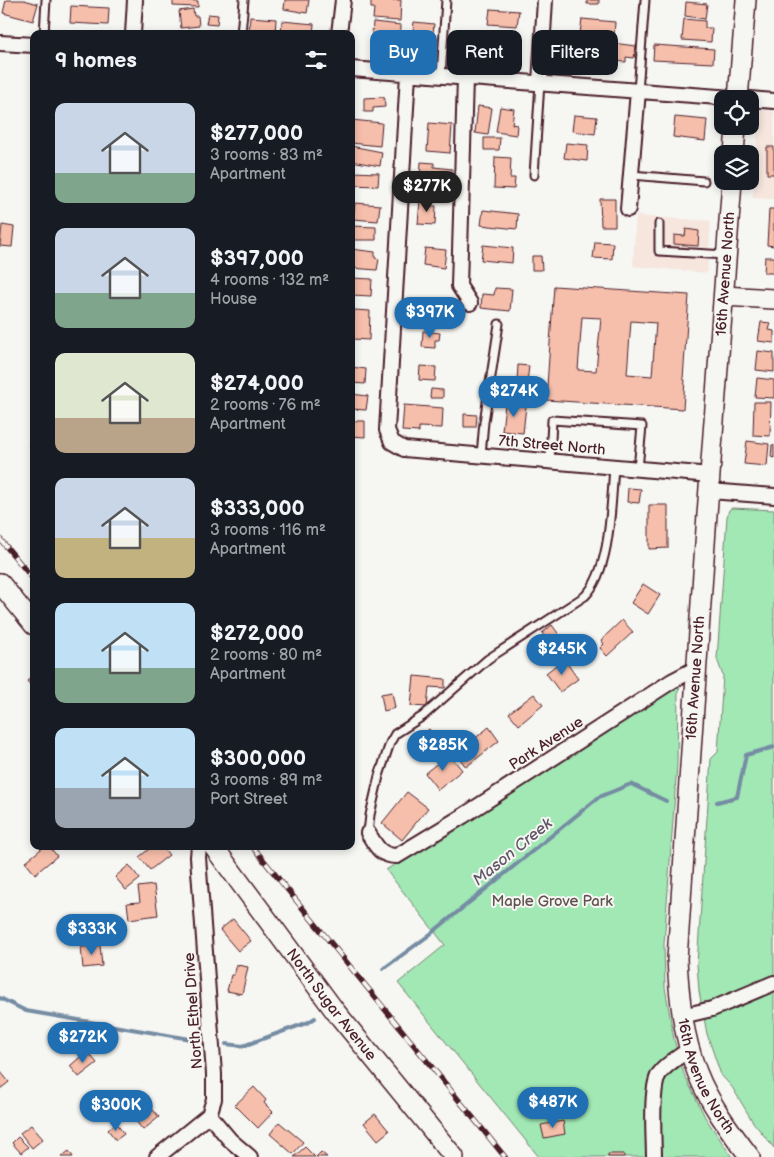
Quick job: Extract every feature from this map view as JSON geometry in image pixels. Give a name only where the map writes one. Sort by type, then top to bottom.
[{"type":"main road","points":[[739,90],[746,0]]},
{"type":"main road","name":"16th Avenue North","points":[[731,190],[695,669],[677,959],[682,1016],[698,1073],[723,1120],[750,1157]]},
{"type":"main road","points":[[724,296],[774,299]]},
{"type":"main road","points":[[0,583],[30,620]]},
{"type":"main road","name":"North Sugar Avenue","points":[[216,850],[335,1010],[454,1157]]},
{"type":"street","points":[[133,30],[135,0]]},
{"type":"street","points":[[339,30],[343,0]]},
{"type":"street","points":[[540,84],[545,0]]},
{"type":"street","points":[[0,43],[30,46]]},
{"type":"street","points":[[355,69],[370,71]]},
{"type":"street","name":"7th Street North","points":[[408,75],[386,430],[392,442],[404,449],[638,469],[774,496]]},
{"type":"street","points":[[424,75],[714,96]]},
{"type":"street","points":[[465,78],[458,286],[470,303]]},
{"type":"street","points":[[628,208],[638,91]]},
{"type":"street","points":[[759,100],[774,101]]},
{"type":"street","name":"Park Avenue","points":[[368,833],[377,848],[388,856],[397,856],[463,816],[672,680],[695,669]]},
{"type":"street","name":"North Ethel Drive","points":[[199,850],[198,867],[214,1074],[214,1099],[209,1115]]},
{"type":"street","points":[[682,1016],[712,1009],[774,984]]},
{"type":"street","points":[[654,1157],[654,1096],[658,1077],[666,1066],[690,1049]]},
{"type":"street","points":[[156,1157],[209,1115],[230,1140],[250,1157]]},
{"type":"lane","points":[[44,30],[46,0]]},
{"type":"lane","points":[[241,30],[244,0]]},
{"type":"lane","points":[[441,76],[446,0]]},
{"type":"lane","points":[[638,91],[645,0]]},
{"type":"lane","points":[[534,175],[540,84]]},
{"type":"lane","points":[[631,175],[704,181]]},
{"type":"lane","points":[[659,224],[659,251],[726,256]]},
{"type":"lane","points":[[481,455],[484,422],[499,324]]},
{"type":"lane","points":[[550,461],[552,420],[642,426],[638,469]]},
{"type":"lane","points":[[368,833],[378,776],[395,734],[424,716],[488,659],[585,596],[591,590],[602,568],[614,467]]},
{"type":"shaded area","points":[[759,110],[774,111],[774,199],[753,198],[754,190],[759,190],[759,145],[757,145],[757,135],[759,135]]},
{"type":"shaded area","points":[[636,216],[711,221],[707,273],[633,266]]},
{"type":"green space","points":[[732,508],[774,510],[774,1148],[753,1122],[732,1087],[721,1075],[707,1034],[699,991],[697,964],[711,759],[718,752],[723,676],[717,659],[727,517],[729,510]]},
{"type":"green space","name":"Maple Grove Park","points":[[674,687],[680,688],[678,691],[677,765],[664,944],[665,987],[674,1040],[684,1074],[705,1117],[732,1157],[539,1157],[398,983],[445,945],[386,870]]},
{"type":"building","points":[[6,0],[24,0],[38,4],[33,21],[3,13]]},
{"type":"building","points":[[173,0],[198,1],[198,7],[173,6]]},
{"type":"building","points":[[285,0],[309,0],[307,13],[284,9]]},
{"type":"building","points":[[371,0],[401,0],[400,21],[373,19],[374,8],[371,8]]},
{"type":"building","points":[[587,0],[599,0],[599,4],[587,4]]},
{"type":"building","points":[[686,2],[707,4],[705,19],[685,16]]},
{"type":"building","points":[[71,6],[109,8],[108,25],[70,23]]},
{"type":"building","points":[[193,9],[194,16],[198,16],[199,26],[181,28],[179,11]]},
{"type":"building","points":[[490,9],[519,11],[517,26],[488,24]]},
{"type":"building","points":[[208,14],[218,15],[217,25],[206,24]]},
{"type":"building","points":[[250,17],[276,19],[275,30],[249,30]]},
{"type":"building","points":[[582,19],[615,22],[614,30],[580,30]]},
{"type":"building","points":[[684,19],[705,21],[705,28],[712,28],[711,42],[682,40]]},
{"type":"building","points":[[282,21],[314,24],[313,30],[281,30]]},
{"type":"building","points":[[373,22],[401,25],[401,30],[372,30]]},
{"type":"building","points":[[414,22],[434,24],[433,30],[413,30]]},
{"type":"building","points":[[618,44],[636,46],[634,58],[626,57],[626,62],[618,61]]},
{"type":"building","points":[[654,45],[714,49],[713,63],[653,60]]},
{"type":"building","points":[[384,97],[385,107],[373,108],[373,112],[364,112],[364,98]]},
{"type":"building","points":[[478,106],[492,108],[488,135],[475,133]]},
{"type":"building","points":[[500,107],[514,109],[512,124],[517,125],[516,135],[496,132]]},
{"type":"building","points":[[574,115],[597,117],[595,134],[572,131]]},
{"type":"building","points":[[675,117],[707,120],[705,141],[673,137]]},
{"type":"building","points":[[355,120],[382,123],[380,146],[355,143]]},
{"type":"building","points":[[429,123],[452,125],[450,153],[427,151]]},
{"type":"building","points":[[484,138],[500,138],[499,150],[484,150]]},
{"type":"building","points":[[566,143],[588,145],[587,161],[564,158]]},
{"type":"building","points":[[355,147],[382,152],[380,166],[355,162]]},
{"type":"building","points":[[767,147],[774,147],[774,174],[767,174]]},
{"type":"building","points":[[495,157],[511,158],[510,178],[515,178],[514,189],[494,188]]},
{"type":"building","points":[[421,162],[434,163],[434,167],[452,169],[451,179],[420,177]]},
{"type":"building","points":[[355,172],[379,173],[378,186],[355,185]]},
{"type":"building","points":[[600,199],[615,199],[615,226],[601,226]]},
{"type":"building","points":[[420,200],[431,201],[431,206],[436,206],[435,225],[418,224]]},
{"type":"building","points":[[355,203],[380,205],[378,221],[355,219]]},
{"type":"building","points":[[769,209],[774,209],[774,246],[767,245]]},
{"type":"building","points":[[483,210],[518,214],[517,229],[481,225]]},
{"type":"building","points":[[2,225],[14,227],[12,247],[0,246]]},
{"type":"building","points":[[355,226],[376,227],[376,240],[355,240]]},
{"type":"building","points":[[686,229],[699,231],[698,246],[674,244],[674,235],[685,236]]},
{"type":"building","points":[[595,242],[613,243],[612,259],[593,258]]},
{"type":"building","points":[[483,245],[513,248],[512,263],[481,260]]},
{"type":"building","points":[[425,248],[446,250],[444,268],[423,265]]},
{"type":"building","points":[[355,250],[375,252],[375,258],[379,259],[377,270],[355,268]]},
{"type":"building","points":[[532,256],[541,256],[542,270],[532,270]]},
{"type":"building","points":[[765,257],[774,257],[774,273],[764,273]]},
{"type":"building","points":[[355,278],[372,279],[371,296],[355,295]]},
{"type":"building","points":[[554,286],[689,295],[683,379],[685,380],[683,409],[546,400]],"holes":[[[582,317],[601,318],[596,371],[578,370]],[[631,321],[656,323],[652,376],[627,374]]]},
{"type":"building","points":[[495,288],[512,289],[510,311],[481,308],[482,294],[494,295]]},
{"type":"building","points":[[355,310],[370,311],[369,340],[355,339]]},
{"type":"building","points":[[761,322],[771,323],[769,330],[774,331],[774,343],[758,341]]},
{"type":"building","points":[[423,331],[440,333],[439,340],[435,340],[435,348],[422,347]]},
{"type":"building","points":[[758,351],[774,353],[774,372],[756,370]]},
{"type":"building","points":[[518,365],[529,366],[527,382],[517,382]]},
{"type":"building","points":[[420,366],[436,367],[435,381],[419,380]]},
{"type":"building","points":[[355,368],[366,369],[365,384],[355,383]]},
{"type":"building","points":[[757,378],[774,380],[774,398],[755,397]]},
{"type":"building","points":[[431,389],[443,390],[443,398],[430,398]]},
{"type":"building","points":[[355,394],[368,396],[366,410],[355,409]]},
{"type":"building","points":[[754,402],[771,402],[770,436],[753,435]]},
{"type":"building","points":[[505,404],[526,406],[523,433],[502,431]]},
{"type":"building","points":[[404,405],[443,408],[442,428],[419,427],[419,432],[402,431]]},
{"type":"building","points":[[464,414],[477,415],[476,427],[464,427]]},
{"type":"building","points":[[355,421],[365,421],[365,437],[355,436]]},
{"type":"building","points":[[747,441],[769,444],[767,466],[744,464]]},
{"type":"building","points":[[772,445],[774,445],[774,458],[771,457]]},
{"type":"building","points":[[628,488],[641,489],[639,503],[627,502]]},
{"type":"building","points":[[649,505],[668,505],[668,548],[649,549]]},
{"type":"building","points":[[643,584],[660,595],[648,614],[631,603]]},
{"type":"building","points":[[622,620],[633,632],[607,656],[600,648],[604,644],[601,640]]},
{"type":"building","points":[[552,625],[560,636],[550,643],[542,633]]},
{"type":"building","points":[[564,659],[578,679],[560,692],[546,673]]},
{"type":"building","points":[[414,676],[445,679],[445,688],[429,687],[427,707],[411,706]]},
{"type":"building","points":[[392,692],[395,708],[384,711],[381,694]]},
{"type":"building","points":[[534,694],[543,705],[519,725],[509,713]]},
{"type":"building","points":[[489,727],[499,741],[466,767],[449,744],[455,740],[462,749]]},
{"type":"building","points":[[429,729],[440,741],[427,752],[417,739]]},
{"type":"building","points":[[449,754],[462,770],[438,790],[425,773]]},
{"type":"building","points":[[407,792],[428,808],[402,840],[382,823]]},
{"type":"building","points":[[40,850],[52,850],[57,856],[35,874],[25,862]]},
{"type":"building","points":[[148,850],[165,850],[169,855],[150,870],[139,857]]},
{"type":"building","points":[[129,865],[140,879],[126,890],[115,877]]},
{"type":"building","points":[[154,885],[158,915],[129,919],[127,903],[140,902],[138,887]]},
{"type":"building","points":[[233,919],[251,941],[238,951],[220,930]]},
{"type":"building","points":[[100,945],[102,966],[83,968],[81,947]]},
{"type":"building","points":[[237,965],[248,967],[242,994],[227,991],[231,975],[234,975]]},
{"type":"building","points":[[87,1051],[97,1063],[79,1077],[70,1066]]},
{"type":"building","points":[[0,1071],[9,1082],[0,1089]]},
{"type":"building","points":[[254,1087],[266,1100],[264,1103],[273,1112],[258,1128],[235,1105]]},
{"type":"building","points":[[141,1096],[159,1117],[143,1130],[126,1109]]},
{"type":"building","points":[[375,1114],[389,1131],[378,1140],[364,1123]]},
{"type":"building","points":[[563,1121],[565,1134],[544,1138],[541,1125]]},
{"type":"building","points":[[279,1122],[303,1142],[293,1154],[270,1134]]},
{"type":"building","points":[[116,1123],[124,1134],[116,1140],[108,1130]]},
{"type":"building","points":[[31,1125],[43,1139],[32,1148],[20,1133]]},
{"type":"building","points":[[18,1137],[28,1147],[21,1153],[12,1143]]},
{"type":"building","points":[[305,1147],[315,1157],[294,1157]]},
{"type":"building","points":[[69,1151],[73,1157],[61,1157]]},
{"type":"building","points":[[321,1152],[327,1157],[316,1157]]},
{"type":"building","points":[[608,1154],[624,1154],[624,1157],[608,1157]]},
{"type":"waterway","name":"Mason Creek","points":[[717,802],[737,797],[746,755],[774,747]]},
{"type":"waterway","name":"Mason Creek","points":[[383,969],[428,936],[599,797],[631,784],[666,801]]},
{"type":"waterway","name":"Mason Creek","points":[[0,998],[26,1011],[196,1040]]},
{"type":"waterway","name":"Mason Creek","points":[[226,1044],[243,1046],[309,1022],[315,1018]]},
{"type":"railway","points":[[0,539],[30,575]]},
{"type":"railway","points":[[255,850],[505,1157]]}]
